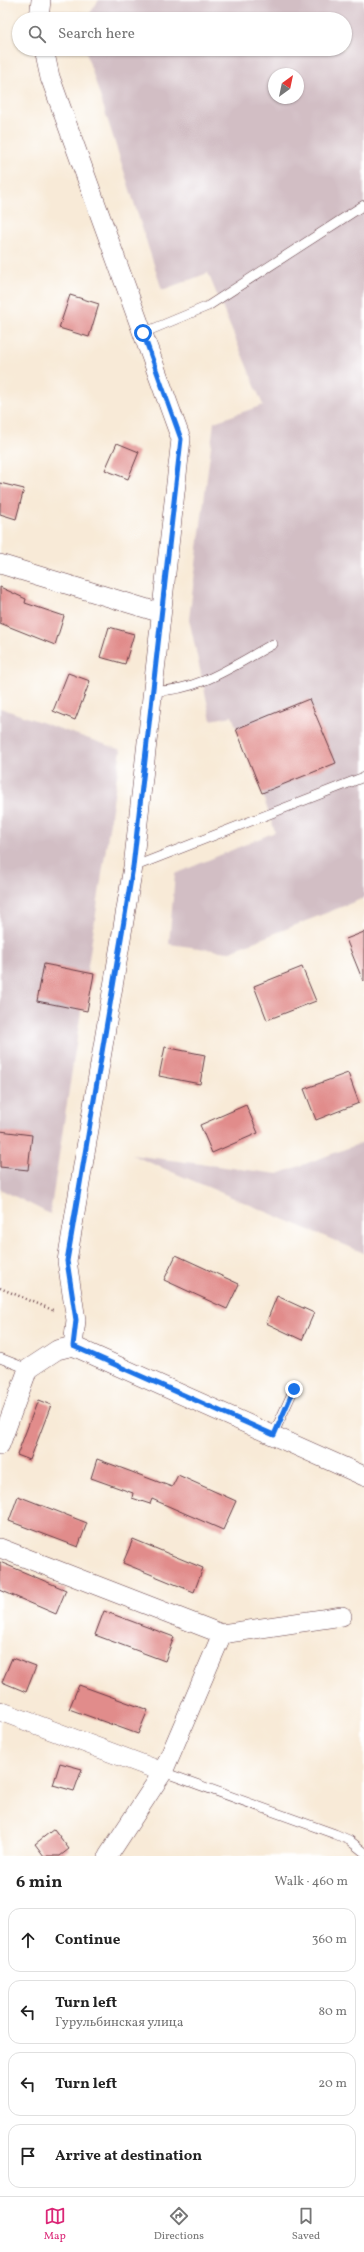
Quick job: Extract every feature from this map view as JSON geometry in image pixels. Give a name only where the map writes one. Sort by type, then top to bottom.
[{"type":"street","points":[[40,12],[41,0]]},
{"type":"street","points":[[46,56],[50,77],[181,439],[133,867],[67,1261],[76,1320],[73,1346]]},
{"type":"street","points":[[0,564],[161,613]]},
{"type":"street","points":[[0,1445],[28,1370],[57,1350],[73,1346],[364,1476]]},
{"type":"street","points":[[0,1548],[222,1634],[342,1616]]},
{"type":"street","points":[[108,1856],[163,1772],[222,1634]]},
{"type":"street","points":[[0,1711],[163,1772]]},
{"type":"lane","points":[[143,333],[208,306],[364,205]]},
{"type":"lane","points":[[152,691],[172,691],[193,686],[273,644]]},
{"type":"lane","points":[[133,867],[364,777]]},
{"type":"lane","points":[[0,1358],[28,1370]]},
{"type":"lane","points":[[274,1435],[294,1389]]},
{"type":"lane","points":[[163,1772],[335,1834],[349,1840],[364,1852]]},
{"type":"path","points":[[0,1288],[76,1320]]},
{"type":"shaded area","points":[[99,0],[364,0],[364,898],[228,952],[169,944],[175,874],[275,832],[262,793],[232,716],[211,720],[189,619],[214,422],[263,405],[208,273],[162,290],[87,56],[352,56],[352,12],[91,12]]},
{"type":"shaded area","points":[[0,708],[121,750],[50,1214],[0,1189]]},
{"type":"shaded area","points":[[364,1142],[364,1253],[132,1155],[278,1174]]},
{"type":"building","points":[[70,295],[99,304],[89,337],[59,328]]},
{"type":"building","points":[[117,443],[139,452],[128,479],[105,470]]},
{"type":"building","points":[[0,483],[24,489],[16,519],[0,514]]},
{"type":"building","points":[[0,587],[26,599],[25,603],[64,616],[55,645],[0,623]]},
{"type":"building","points":[[109,627],[134,634],[125,664],[100,657]]},
{"type":"building","points":[[68,673],[90,681],[75,720],[53,711]]},
{"type":"building","points":[[309,699],[336,763],[262,793],[236,729]]},
{"type":"building","points":[[364,932],[364,981],[363,981],[346,939]]},
{"type":"building","points":[[44,964],[94,974],[87,1011],[37,1001]]},
{"type":"building","points":[[302,967],[316,1001],[267,1020],[254,986]]},
{"type":"building","points":[[165,1047],[205,1055],[200,1084],[159,1076]]},
{"type":"building","points":[[348,1073],[359,1103],[316,1120],[304,1089]]},
{"type":"building","points":[[246,1105],[258,1133],[212,1153],[200,1125]]},
{"type":"building","points":[[0,1131],[32,1135],[28,1170],[0,1167]]},
{"type":"building","points":[[176,1255],[239,1284],[227,1309],[164,1280]]},
{"type":"building","points":[[277,1296],[314,1313],[302,1340],[266,1323]]},
{"type":"building","points":[[38,1400],[51,1405],[30,1460],[17,1455]]},
{"type":"building","points":[[97,1459],[172,1487],[178,1475],[236,1501],[223,1530],[152,1499],[150,1504],[132,1498],[133,1493],[91,1478]]},
{"type":"building","points":[[18,1496],[87,1523],[78,1547],[9,1521]]},
{"type":"building","points":[[133,1539],[203,1568],[194,1592],[123,1563]]},
{"type":"building","points":[[0,1562],[66,1590],[56,1614],[0,1590]]},
{"type":"building","points":[[104,1611],[174,1637],[165,1661],[95,1635]]},
{"type":"building","points":[[12,1658],[36,1667],[26,1692],[2,1682]]},
{"type":"building","points":[[79,1685],[148,1710],[138,1734],[69,1709]]},
{"type":"building","points":[[60,1763],[82,1769],[74,1791],[53,1785]]},
{"type":"building","points":[[54,1829],[69,1849],[60,1856],[44,1856],[35,1844]]},
{"type":"route","points":[[143,333],[181,439],[133,867],[67,1261],[76,1320],[73,1346],[274,1435],[294,1389]]}]
